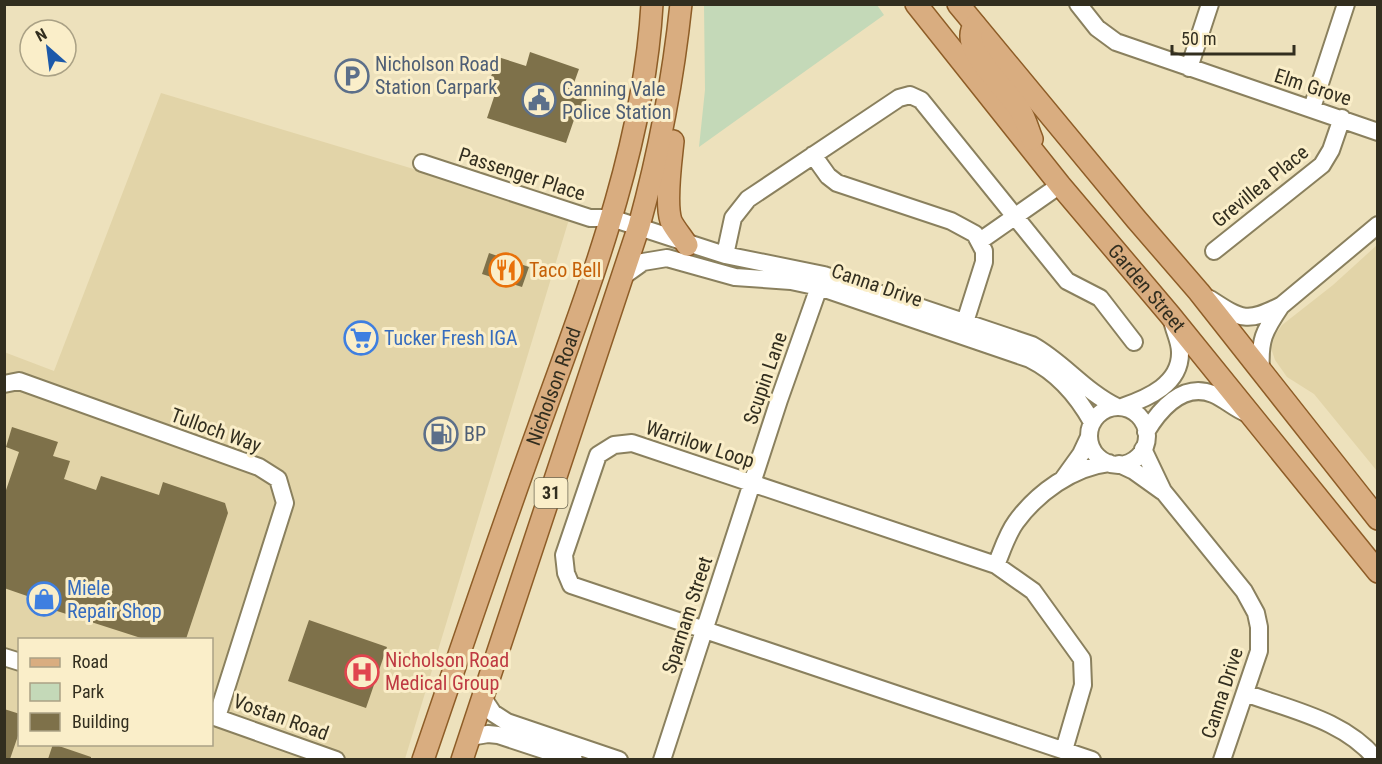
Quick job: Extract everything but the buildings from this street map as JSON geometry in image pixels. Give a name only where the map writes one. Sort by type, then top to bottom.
[{"type":"main road","name":"31","points":[[644,4],[650,43]]},
{"type":"main road","name":"Nicholson Road","points":[[423,759],[611,218],[637,120],[650,43],[652,4]]},
{"type":"main road","name":"Nicholson Road","points":[[462,759],[639,226],[657,160],[673,75],[681,4]]},
{"type":"main road","name":"Garden Street","points":[[916,4],[1060,185],[1170,315],[1377,572]]},
{"type":"main road","name":"Garden Street","points":[[958,4],[1199,292],[1377,519]]},
{"type":"main road","points":[[975,25],[970,30],[969,37],[973,50],[1021,111],[1039,157]]},
{"type":"main road","points":[[677,40],[684,71],[670,162],[670,212],[671,220],[687,244]]},
{"type":"street","name":"Elm Grove","points":[[1078,4],[1097,28],[1116,42],[1342,118],[1377,132]]},
{"type":"street","points":[[1189,68],[1210,4]]},
{"type":"street","points":[[1312,108],[1346,4]]},
{"type":"street","points":[[725,255],[732,218],[748,198],[899,98],[910,95],[921,100],[1067,281],[1100,298],[1134,342]]},
{"type":"street","name":"Grevillea Place","points":[[1214,251],[1322,165],[1331,150],[1342,118]]},
{"type":"street","points":[[813,155],[831,179],[951,221],[975,234],[984,251],[984,262],[965,322]]},
{"type":"street","name":"Passenger Place","points":[[422,163],[590,218],[611,218],[639,226]]},
{"type":"street","points":[[980,241],[1016,218],[1060,185]]},
{"type":"street","points":[[1199,292],[1239,317],[1248,318],[1264,314],[1282,305],[1377,225]]},
{"type":"street","name":"Canna Drive","points":[[639,226],[725,255],[824,274],[1032,345],[1048,354],[1091,392],[1119,407]]},
{"type":"street","name":"Canna Drive","points":[[622,277],[643,262],[667,258],[735,277],[791,280],[819,287],[1042,365],[1062,380],[1075,394],[1090,430]]},
{"type":"street","name":"Scupin Lane","points":[[752,483],[819,287]]},
{"type":"street","points":[[1261,371],[1261,342],[1282,305]]},
{"type":"street","points":[[1062,480],[1082,452],[1098,415],[1107,409],[1119,407],[1157,391],[1176,372],[1180,351],[1170,315]]},
{"type":"street","name":"Tulloch Way","points":[[4,384],[19,381],[259,467],[278,479],[285,503],[214,716]]},
{"type":"street","points":[[996,565],[1015,523],[1039,497],[1062,480],[1092,466],[1114,464],[1137,457],[1143,449],[1146,432],[1155,417],[1183,394],[1193,391],[1213,394],[1252,416]]},
{"type":"street","points":[[1119,407],[1131,410],[1139,416],[1146,432]]},
{"type":"street","points":[[1090,430],[1095,453],[1114,464]]},
{"type":"street","name":"Warrilow Loop","points":[[1064,750],[1083,685],[1082,659],[1034,591],[996,565],[632,442],[614,445],[598,455],[564,555],[566,573],[571,585],[704,630],[1064,750],[1092,759]]},
{"type":"street","name":"Canna Drive","points":[[1143,449],[1163,491],[1244,591],[1256,613],[1259,627],[1258,651],[1222,759]]},
{"type":"street","name":"Canna Drive","points":[[1114,464],[1134,471],[1163,491]]},
{"type":"street","name":"Sparnam Street","points":[[662,759],[752,483]]},
{"type":"street","points":[[1245,693],[1340,728],[1362,742],[1377,759]]},
{"type":"street","points":[[483,698],[493,713],[507,722],[619,759]]},
{"type":"street","name":"Vostan Road","points":[[214,716],[336,759]]},
{"type":"street","points":[[470,737],[498,735],[574,759]]},
{"type":"shaded area","points":[[161,93],[570,216],[405,759],[5,759],[4,352],[54,371]]},
{"type":"shaded area","points":[[1377,245],[1377,471],[1314,394],[1287,377],[1275,360],[1271,348],[1275,335],[1282,325],[1333,285]]},
{"type":"green space","points":[[704,5],[877,5],[884,15],[699,147],[705,90]]},
{"type":"place","name":"Nicholson Road Station Carpark","points":[[352,76]]},
{"type":"place","name":"Canning Vale Police Station","points":[[539,100]]},
{"type":"place","name":"Taco Bell","points":[[506,270]]},
{"type":"place","name":"Tucker Fresh IGA","points":[[361,338]]},
{"type":"place","name":"BP","points":[[441,434]]},
{"type":"place","name":"Miele Repair Shop","points":[[44,599]]},
{"type":"place","name":"Nicholson Road Medical Group","points":[[362,672]]}]
